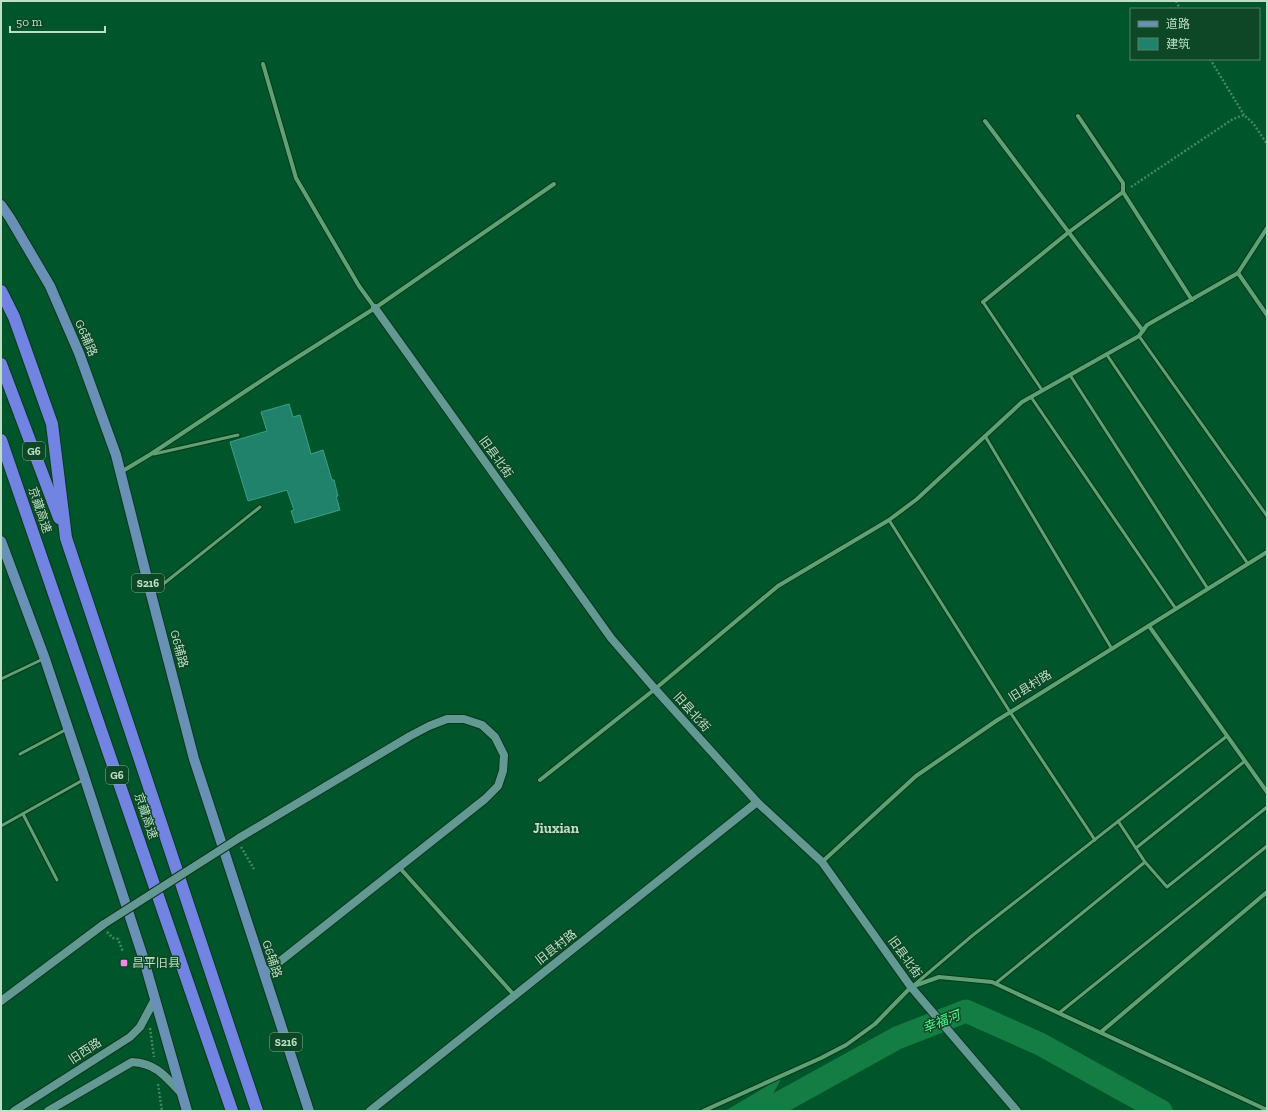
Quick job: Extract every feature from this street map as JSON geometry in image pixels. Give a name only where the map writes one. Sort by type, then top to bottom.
[{"type":"highway","points":[[1,291],[14,317],[52,424],[66,538],[257,1111]]},
{"type":"highway","name":"G6","points":[[1,364],[66,538]]},
{"type":"highway","name":"京藏高速","points":[[1,440],[232,1111]]},
{"type":"main road","name":"G6辅路","points":[[1,205],[50,286],[79,353],[116,455],[194,759],[309,1111]]},
{"type":"main road","points":[[1,541],[3,552],[44,659],[85,779],[155,999],[187,1111]]},
{"type":"street","points":[[263,64],[296,178],[359,286],[375,308]]},
{"type":"street","points":[[1078,116],[1123,183],[1123,192],[1192,300]]},
{"type":"street","points":[[985,121],[1143,331]]},
{"type":"street","points":[[120,472],[151,454],[279,369],[375,308],[554,184]]},
{"type":"street","points":[[983,302],[1069,232],[1123,192]]},
{"type":"street","points":[[540,780],[655,689],[778,586],[889,520],[917,499],[1022,402],[1140,336],[1147,325],[1238,273],[1267,228]]},
{"type":"street","points":[[1238,273],[1267,315]]},
{"type":"street","name":"旧县北街","points":[[375,308],[611,638],[757,802],[822,862],[911,987],[1017,1111]]},
{"type":"street","name":"旧县村路","points":[[822,862],[916,776],[1010,712],[1267,552]]},
{"type":"street","points":[[1149,626],[1267,792]]},
{"type":"street","points":[[1,1001],[105,927],[239,841],[410,736],[447,719],[464,719],[482,725],[495,737],[504,755],[503,771],[498,786],[485,799],[264,974]]},
{"type":"street","name":"旧县村路","points":[[370,1111],[757,802]]},
{"type":"street","points":[[399,867],[514,995]]},
{"type":"street","points":[[1100,1032],[1267,892]]},
{"type":"street","points":[[703,1111],[821,1058],[846,1045],[875,1024],[911,987],[939,977],[996,983],[1267,1110]]},
{"type":"street","name":"旧西路","points":[[14,1111],[130,1037],[140,1027],[155,999]]},
{"type":"street","points":[[48,1111],[132,1062],[150,1065],[181,1093]]},
{"type":"lane","points":[[983,302],[1042,390]]},
{"type":"lane","points":[[1140,336],[1267,516]]},
{"type":"lane","points":[[1107,355],[1248,564]]},
{"type":"lane","points":[[1070,375],[1208,589]]},
{"type":"lane","points":[[1031,397],[1176,609]]},
{"type":"lane","points":[[151,454],[238,435]]},
{"type":"lane","points":[[985,436],[1112,649]]},
{"type":"lane","points":[[151,594],[260,507]]},
{"type":"lane","points":[[889,520],[1010,712],[1095,840]]},
{"type":"lane","points":[[1,679],[44,659]]},
{"type":"lane","points":[[20,754],[68,728]]},
{"type":"lane","points":[[911,987],[973,935],[1227,736]]},
{"type":"lane","points":[[1136,848],[1245,761]]},
{"type":"lane","points":[[1,826],[85,779]]},
{"type":"lane","points":[[1118,821],[1145,862],[1167,887],[1267,807]]},
{"type":"lane","points":[[23,814],[57,880]]},
{"type":"lane","points":[[1059,1013],[1267,846]]},
{"type":"lane","points":[[996,983],[1145,862]]},
{"type":"path","points":[[1211,60],[1244,115],[1253,123],[1267,144]]},
{"type":"path","points":[[1123,192],[1233,119],[1244,115]]},
{"type":"path","points":[[239,841],[254,869]]},
{"type":"path","points":[[105,927],[113,938],[118,939],[123,952]]},
{"type":"path","points":[[148,1014],[162,1111]]},
{"type":"shaded area","points":[[782,1077],[764,1111],[725,1111]]},
{"type":"building","points":[[289,404],[293,417],[300,415],[311,454],[323,450],[332,480],[334,480],[340,510],[295,523],[291,511],[294,510],[287,490],[248,501],[230,442],[267,431],[261,412]]},
{"type":"waterway","name":"幸福河","points":[[765,1111],[897,1038],[966,1011],[1040,1044],[1161,1111]]},
{"type":"place","name":"昌平旧县","points":[[124,963]]},
{"type":"district","name":"Jiuxian","points":[[556,828]]}]
